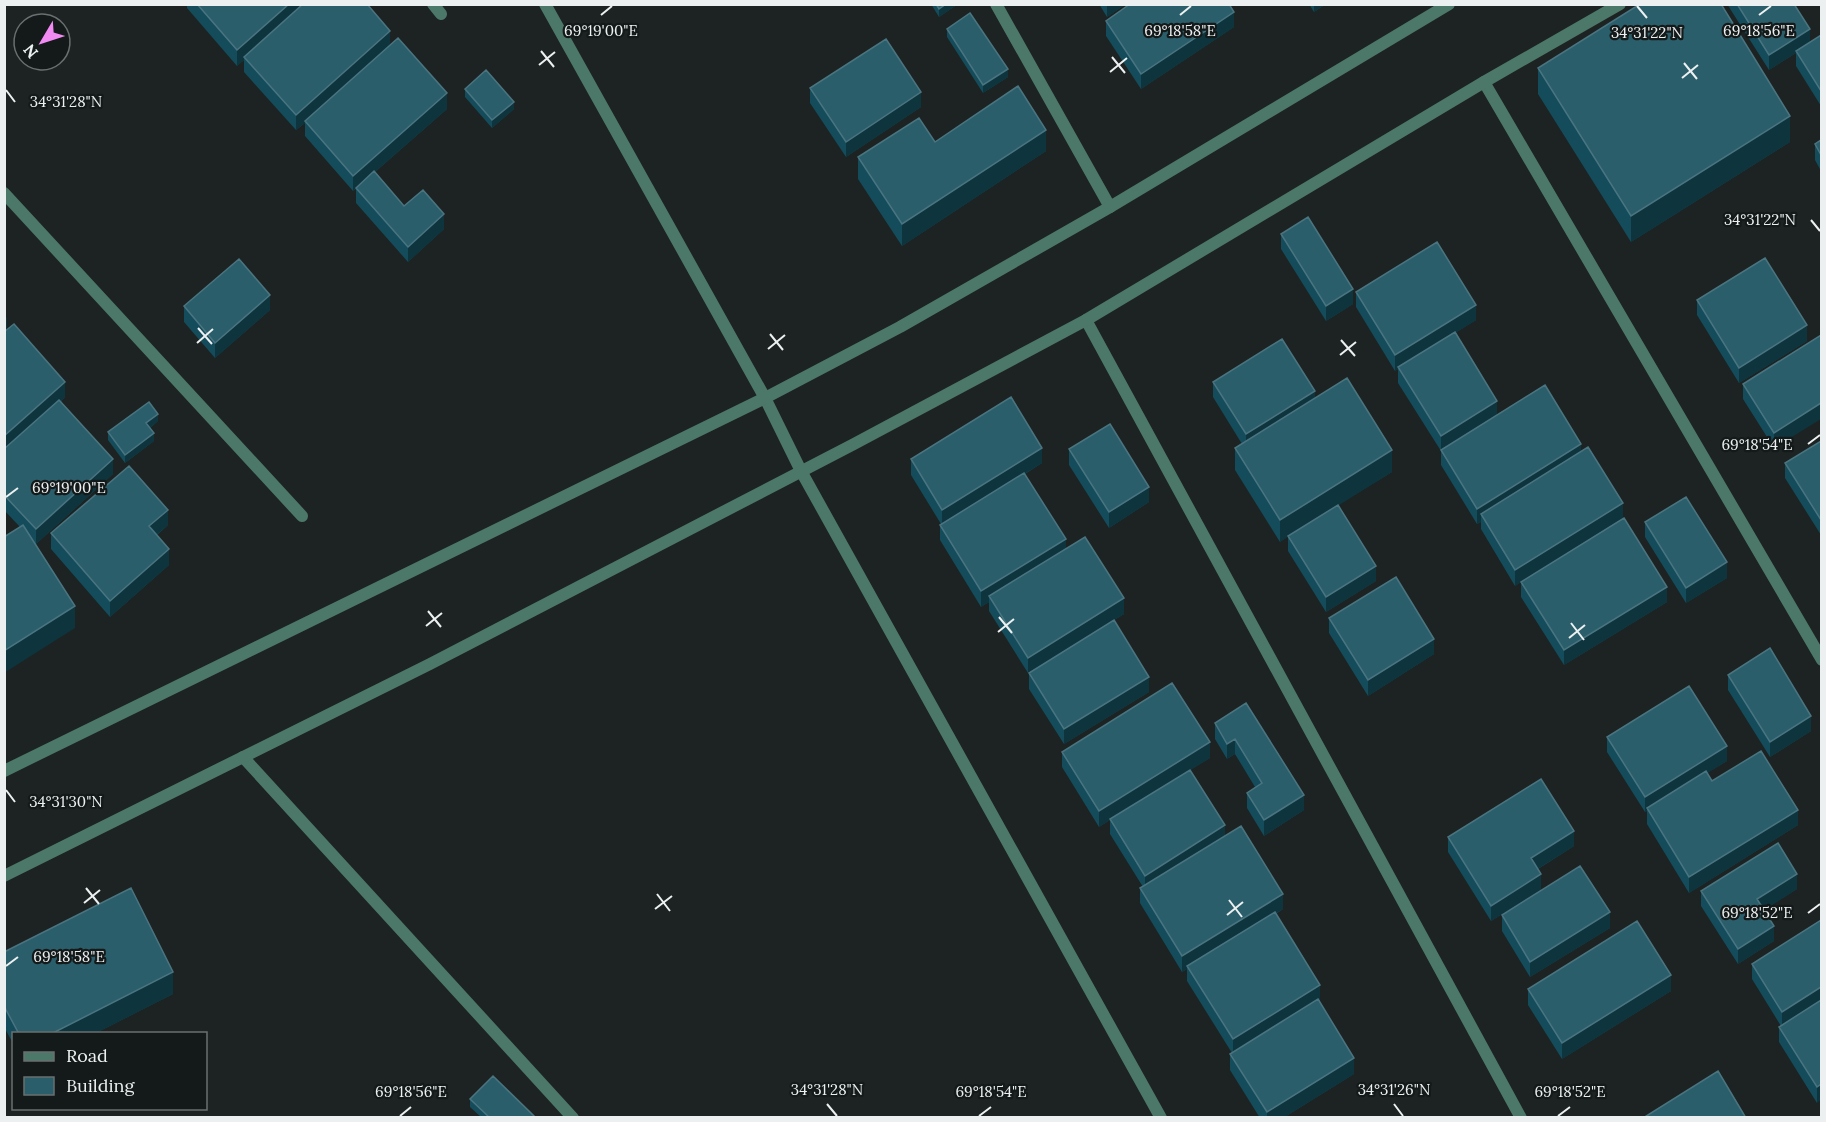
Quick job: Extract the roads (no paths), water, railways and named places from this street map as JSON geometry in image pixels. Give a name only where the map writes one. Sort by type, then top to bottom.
[{"type":"street","points":[[544,4],[765,398],[801,471],[1161,1118]]},
{"type":"street","points":[[996,4],[1110,207]]},
{"type":"street","points":[[4,771],[765,398],[900,327],[1110,207],[1449,4]]},
{"type":"street","points":[[4,876],[430,664],[1086,320],[1484,82],[1620,4]]},
{"type":"street","points":[[1484,82],[1821,660]]},
{"type":"street","points":[[4,193],[302,516]]},
{"type":"street","points":[[1086,320],[1521,1118]]},
{"type":"street","points":[[243,757],[573,1118]]}]
